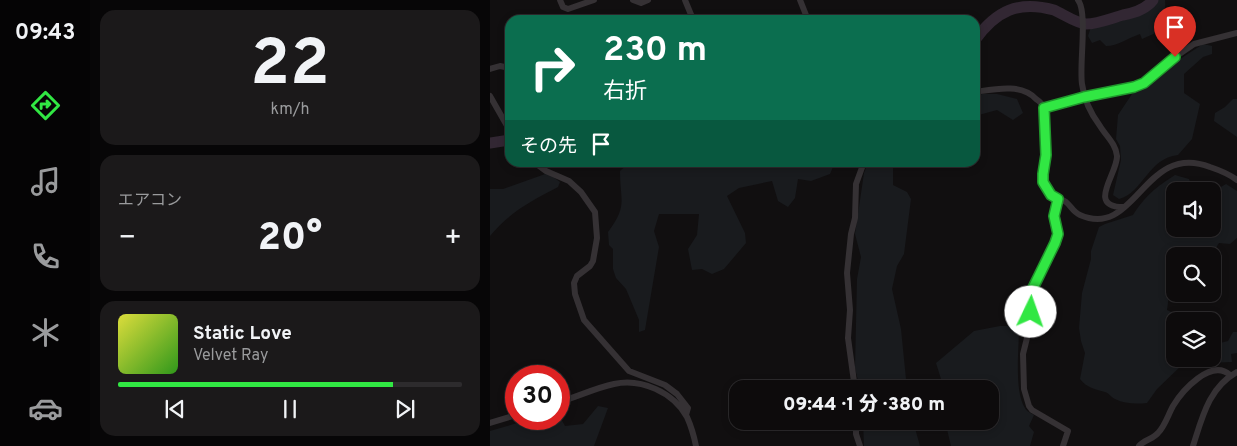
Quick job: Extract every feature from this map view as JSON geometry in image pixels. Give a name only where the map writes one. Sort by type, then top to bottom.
[{"type":"street","points":[[560,0],[563,7],[568,9],[594,0]]},
{"type":"street","points":[[633,0],[641,3],[648,0]]},
{"type":"street","points":[[685,0],[691,15]]},
{"type":"street","points":[[800,0],[806,15]]},
{"type":"street","points":[[1078,0],[1083,12],[1081,73],[1084,97],[1093,115],[1112,142],[1117,156],[1116,164],[1106,188],[1106,200],[1112,206],[1123,207]]},
{"type":"street","points":[[1044,108],[1084,97],[1134,87],[1144,83],[1194,44],[1237,33]]},
{"type":"street","points":[[490,69],[500,66],[505,67]]},
{"type":"street","points":[[980,91],[1012,88],[1022,90],[1032,94],[1044,108],[1046,155],[1043,182],[1051,195],[1066,202],[1076,213],[1097,220],[1107,219],[1165,169],[1178,163],[1193,162],[1205,165],[1222,171],[1237,180]]},
{"type":"street","points":[[490,96],[505,122]]},
{"type":"street","points":[[541,167],[569,181],[581,192],[596,212],[598,238],[593,261],[590,266],[577,276],[574,283],[575,294],[584,320],[629,370],[664,384],[677,394],[688,408],[686,415]]},
{"type":"street","points":[[854,380],[848,338],[850,310],[848,274],[850,234],[857,206],[856,184],[862,167]]},
{"type":"street","points":[[1058,199],[1054,216],[1058,234],[1032,290],[1030,326],[1023,354],[1024,389],[1029,406],[1032,410],[1068,431],[1064,446]]},
{"type":"street","points":[[1139,446],[1160,432],[1178,399],[1195,381],[1210,371],[1227,372],[1230,375]]},
{"type":"street","points":[[1193,446],[1210,398],[1230,375],[1237,372]]},
{"type":"street","points":[[570,398],[614,384],[631,383],[645,385],[661,392],[686,415],[696,446]]},
{"type":"street","points":[[490,423],[505,418]]},
{"type":"street","points":[[856,430],[860,446]]},
{"type":"shaded area","points":[[1156,0],[1165,0],[1162,16],[1157,19],[1160,31],[1142,39],[1140,34],[1110,46],[1106,46],[1100,40],[1092,43],[1088,36],[1091,27],[1118,22],[1136,16],[1151,7]]},
{"type":"shaded area","points":[[1203,44],[1212,46],[1212,54],[1203,57],[1184,74],[1184,93],[1200,104],[1192,139],[1178,155],[1159,162],[1134,190],[1127,196],[1119,199],[1113,195],[1121,160],[1120,146],[1116,139],[1118,115],[1132,94],[1155,80],[1174,63]]},
{"type":"shaded area","points":[[997,94],[1017,99],[1023,113],[1013,120],[997,110],[980,115],[980,95]]},
{"type":"shaded area","points":[[1233,99],[1237,99],[1237,137],[1214,121],[1215,113]]},
{"type":"shaded area","points":[[624,167],[833,167],[830,174],[811,181],[798,179],[795,198],[788,207],[778,201],[772,181],[739,188],[727,196],[745,233],[746,243],[724,269],[712,274],[702,269],[692,270],[688,249],[697,235],[699,214],[659,214],[654,231],[659,247],[645,330],[639,332],[639,320],[626,289],[616,278],[613,269],[613,249],[609,245],[608,232],[621,209],[622,203],[620,171]]},
{"type":"shaded area","points":[[866,167],[893,167],[893,185],[907,192],[911,199],[904,254],[897,266],[892,289],[901,329],[906,380],[858,380],[855,368],[857,279],[861,257],[855,234]]},
{"type":"shaded area","points":[[548,173],[560,182],[558,187],[530,202],[513,214],[490,236],[490,189],[503,189]]},
{"type":"shaded area","points":[[1175,175],[1189,179],[1190,182],[1166,182],[1166,237],[1221,237],[1221,187],[1226,184],[1237,191],[1237,238],[1230,244],[1219,243],[1216,247],[1166,247],[1166,302],[1168,302],[1167,310],[1171,312],[1166,312],[1166,367],[1180,367],[1157,389],[1147,403],[1123,402],[1088,386],[1080,379],[1085,353],[1079,328],[1082,293],[1091,259],[1091,251],[1099,227],[1133,215],[1151,192]]},
{"type":"shaded area","points":[[1000,326],[1014,326],[1019,329],[1019,391],[1027,411],[1034,415],[1029,426],[1034,432],[1030,446],[951,446],[947,430],[999,430],[999,380],[941,380],[936,363],[974,331]]},
{"type":"shaded area","points":[[1233,332],[1237,332],[1237,353],[1231,354],[1232,362],[1221,362],[1221,343],[1228,341]]},
{"type":"shaded area","points":[[598,406],[608,408],[594,446],[490,446],[490,431],[505,427],[505,430],[570,430],[570,425],[583,424]]},
{"type":"shaded area","points":[[863,430],[916,430],[920,446],[864,446]]},
{"type":"waterway","points":[[980,34],[1000,15],[1019,7],[1041,7],[1054,10],[1074,20],[1090,24],[1135,12],[1147,6],[1153,0]]},
{"type":"waterway","points":[[490,143],[505,141]]},
{"type":"route","points":[[1031,312],[1030,298],[1032,290],[1058,234],[1054,216],[1058,199],[1051,195],[1043,182],[1046,155],[1044,108],[1084,97],[1134,87],[1144,83],[1175,57]]}]
